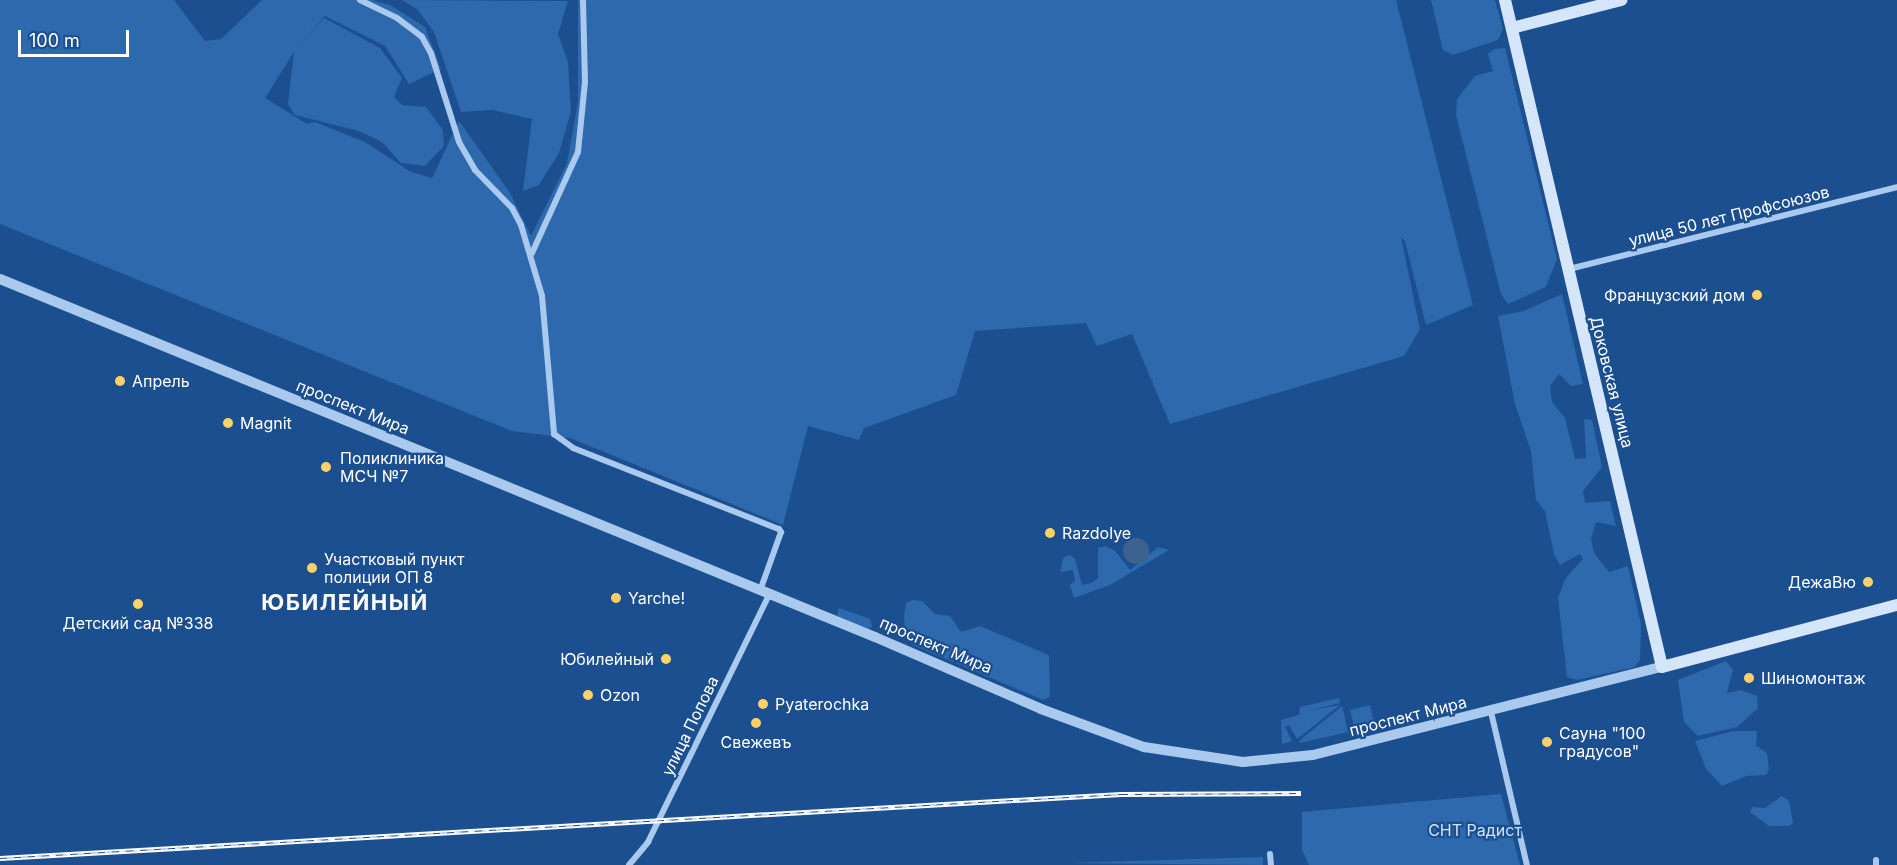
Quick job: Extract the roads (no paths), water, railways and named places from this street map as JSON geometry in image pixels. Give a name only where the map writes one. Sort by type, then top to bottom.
[{"type":"main road","name":"Доковская улица","points":[[1505,0],[1662,667]]},
{"type":"main road","points":[[1512,28],[1621,0]]},
{"type":"main road","name":"проспект Мира","points":[[1662,667],[1897,605]]},
{"type":"street","points":[[360,0],[397,18],[422,37],[431,53],[459,142],[475,170],[512,208],[532,253]]},
{"type":"street","points":[[532,253],[578,152],[585,82],[583,0]]},
{"type":"street","name":"улица 50 лет Профсоюзов","points":[[1568,270],[1897,187]]},
{"type":"street","name":"улица Попова","points":[[532,253],[542,296],[554,434],[573,448],[782,532],[765,593],[650,839],[629,865]]},
{"type":"street","name":"проспект Мира","points":[[0,279],[765,593],[1041,709],[1118,739],[1177,754],[1243,762],[1281,760],[1354,747],[1662,667]]},
{"type":"street","points":[[1491,712],[1527,865]]},
{"type":"street","points":[[1270,854],[1271,865]]},
{"type":"railway","points":[[0,858],[1121,794],[1301,793]]},
{"type":"place","name":"Французский дом","points":[[1757,295]]},
{"type":"place","name":"Апрель","points":[[120,381]]},
{"type":"place","name":"Magnit","points":[[228,423]]},
{"type":"place","name":"Поликлиника МСЧ №7","points":[[326,467]]},
{"type":"place","name":"Razdolye","points":[[1050,533]]},
{"type":"place","name":"Участковый пункт полиции ОП 8","points":[[312,568]]},
{"type":"place","name":"ДежаВю","points":[[1868,582]]},
{"type":"place","name":"Yarche!","points":[[616,598]]},
{"type":"place","name":"Детский сад №338","points":[[138,604]]},
{"type":"place","name":"Юбилейный","points":[[666,659]]},
{"type":"place","name":"Шиномонтаж","points":[[1749,678]]},
{"type":"place","name":"Ozon","points":[[588,695]]},
{"type":"place","name":"Pyaterochka","points":[[763,704]]},
{"type":"place","name":"Свежевъ","points":[[756,723]]},
{"type":"place","name":"Сауна \"100 градусов\"","points":[[1547,742]]},
{"type":"district","name":"ЮБИЛЕЙНЫЙ","points":[[345,603]]},
{"type":"park label","name":"СНТ Радист","points":[[1475,830]]}]
